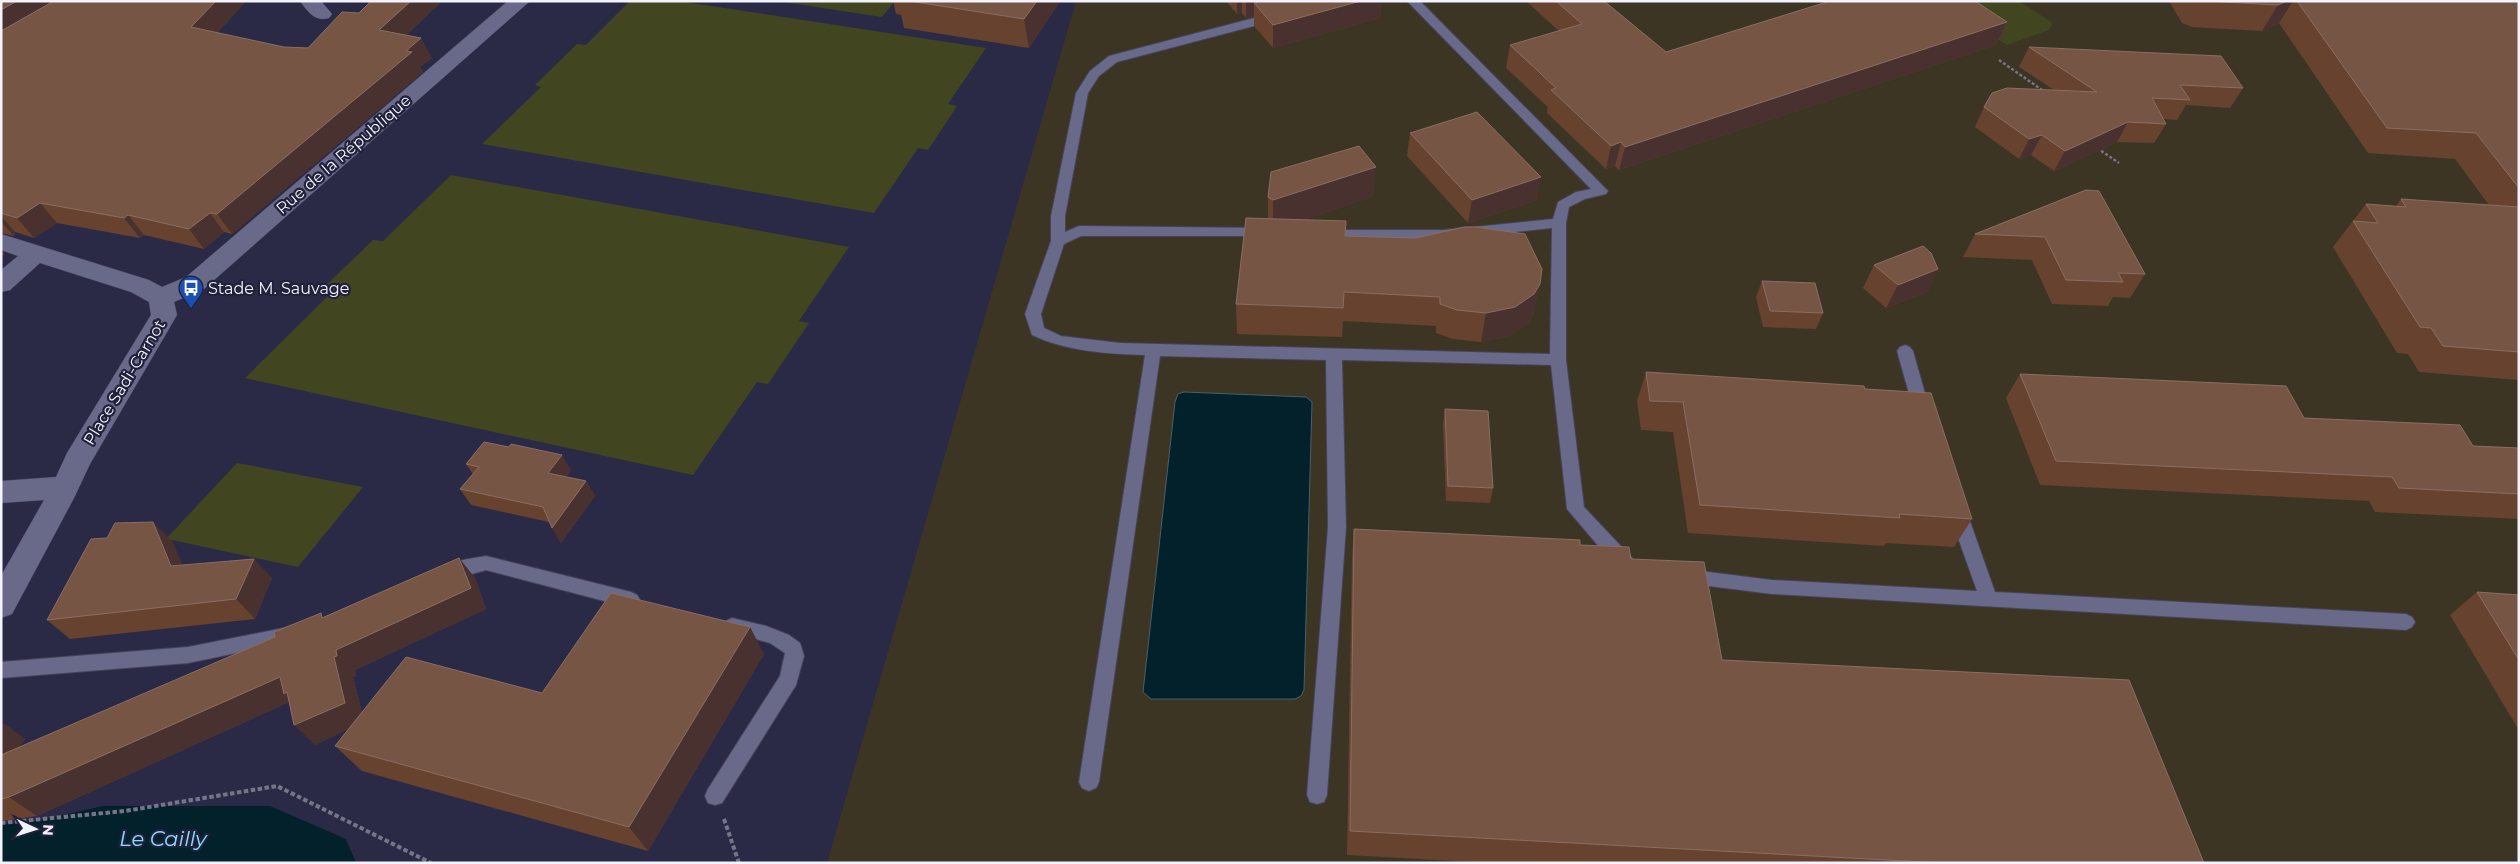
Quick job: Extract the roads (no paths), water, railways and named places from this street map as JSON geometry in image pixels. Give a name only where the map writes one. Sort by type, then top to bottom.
[{"type":"street","name":"Rue de la République","points":[[161,298],[195,283],[520,1]]},
{"type":"street","name":"Place Sadi-Carnot","points":[[1,242],[140,286],[161,298],[164,315],[76,461],[65,487],[1,605]]},
{"type":"street","points":[[1,284],[36,253]]},
{"type":"street","points":[[1,492],[65,487]]},
{"type":"lane","points":[[1414,1],[1601,191],[1581,195],[1563,205],[1559,223],[1558,360],[1576,509],[1618,557],[1646,566]]},
{"type":"lane","points":[[1284,14],[1114,59],[1094,74],[1082,93],[1058,216],[1058,241],[1033,314],[1037,331],[1058,341],[1120,349],[1558,360]]},
{"type":"lane","points":[[1325,235],[1443,235],[1559,223]]},
{"type":"lane","points":[[1058,241],[1079,232],[1108,230],[1267,233]]},
{"type":"lane","points":[[1089,782],[1153,350]]},
{"type":"lane","points":[[1905,351],[1926,424]]},
{"type":"lane","points":[[1317,795],[1337,527],[1334,354]]},
{"type":"lane","points":[[1952,498],[1988,598]]},
{"type":"lane","points":[[432,580],[458,569],[486,563],[650,605]]},
{"type":"lane","points":[[1665,572],[1772,587],[2406,622]]},
{"type":"lane","points":[[715,796],[789,679],[794,660],[793,649],[784,639],[717,622]]},
{"type":"lane","points":[[1,670],[188,655],[260,642],[305,631]]},
{"type":"water","points":[[1184,392],[1306,397],[1312,402],[1304,690],[1301,696],[1295,699],[1151,699],[1143,692],[1175,402],[1178,394]]},
{"type":"waterway","name":"Le Cailly","points":[[1,857],[32,855],[103,839],[270,839],[321,863]]},
{"type":"place","name":"Stade M. Sauvage","points":[[191,309]]}]
